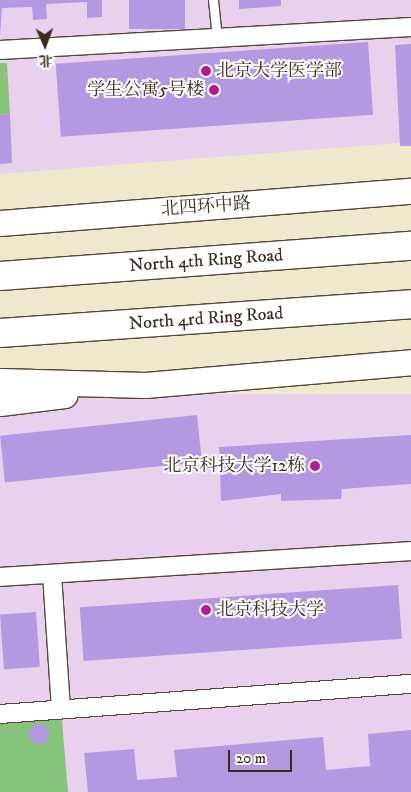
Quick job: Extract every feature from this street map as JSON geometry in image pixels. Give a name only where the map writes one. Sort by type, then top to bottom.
[{"type":"highway","name":"North 4th Ring Road","points":[[0,276],[411,246]]},
{"type":"highway","name":"North 4rd Ring Road","points":[[0,333],[411,304]]},
{"type":"street","points":[[0,50],[411,27]]},
{"type":"street","name":"北四环中路","points":[[0,223],[411,191]]},
{"type":"street","points":[[0,403],[145,385],[411,362]]},
{"type":"street","points":[[0,381],[145,385]]},
{"type":"street","points":[[0,577],[411,551]]},
{"type":"street","points":[[52,574],[61,710]]},
{"type":"street","points":[[0,714],[411,684]]},
{"type":"lane","points":[[213,0],[217,38]]},
{"type":"shaded area","name":"北京大学医学部","points":[[0,0],[411,0],[411,142],[0,174]]},
{"type":"shaded area","name":"北京科技大学","points":[[0,394],[411,394],[411,792],[0,792]]},
{"type":"green space","points":[[0,63],[7,63],[10,114],[0,115]]},
{"type":"green space","points":[[61,709],[68,792],[0,792],[0,714]]},
{"type":"building","points":[[0,0],[102,0],[102,17],[87,18],[87,2],[46,4],[47,19],[33,20],[32,7],[2,8],[0,37]]},
{"type":"building","points":[[129,0],[185,0],[185,29],[129,29]]},
{"type":"building","points":[[239,0],[281,0],[281,6],[239,9]]},
{"type":"building","name":"学生公寓5号楼","points":[[368,42],[373,115],[61,137],[56,64]]},
{"type":"building","points":[[411,44],[411,146],[400,146],[395,45]]},
{"type":"building","points":[[10,114],[12,163],[0,164],[0,115]]},
{"type":"building","points":[[197,415],[202,462],[5,482],[0,436]]},
{"type":"building","name":"北京科技大学12栋","points":[[411,435],[411,484],[342,489],[341,499],[281,501],[281,494],[221,501],[219,447]]},
{"type":"building","points":[[398,585],[402,639],[84,661],[80,607]]},
{"type":"building","points":[[36,612],[40,667],[4,669],[0,615]]},
{"type":"building","points":[[39,724],[46,727],[49,734],[46,741],[39,744],[32,741],[29,734],[32,727]]},
{"type":"building","points":[[411,730],[411,792],[88,792],[84,753],[134,749],[137,780],[177,777],[174,750],[323,737],[326,770],[370,766],[368,734]]},
{"type":"place","name":"北京大学医学部","points":[[206,71]]},
{"type":"place","name":"学生公寓5号楼","points":[[214,90]]},
{"type":"place","name":"北京科技大学12栋","points":[[315,466]]},
{"type":"place","name":"北京科技大学","points":[[206,610]]}]
